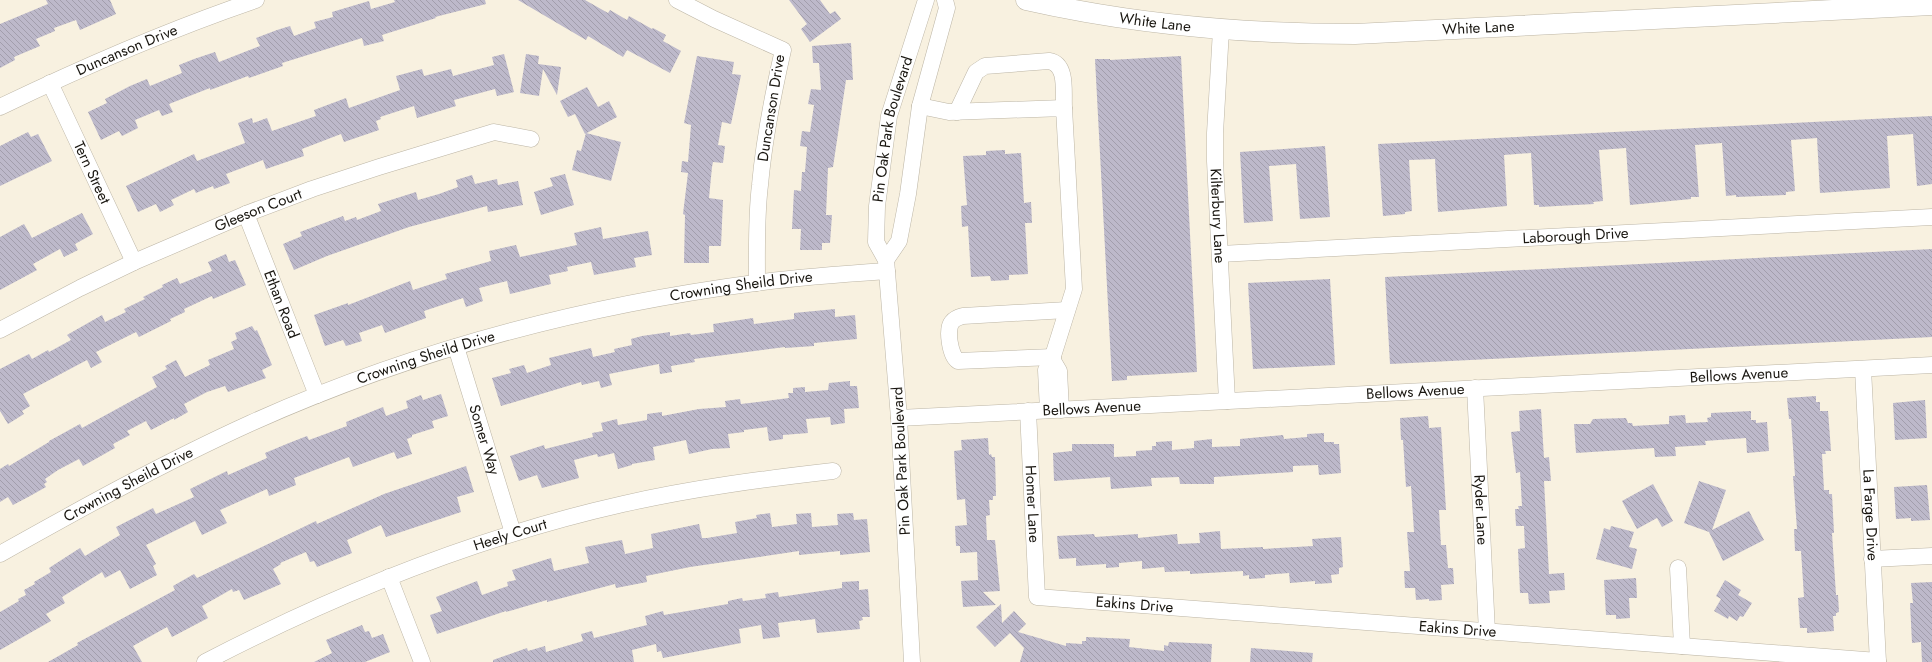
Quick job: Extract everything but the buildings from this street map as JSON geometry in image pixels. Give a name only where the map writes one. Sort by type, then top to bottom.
[{"type":"main road","name":"White Lane","points":[[1026,0],[1121,19],[1221,30],[1288,34],[1355,34],[1932,5]]},
{"type":"street","name":"Duncanson Drive","points":[[0,107],[50,83],[157,37],[256,0]]},
{"type":"street","name":"Duncanson Drive","points":[[676,0],[783,50],[766,131],[759,186],[757,283]]},
{"type":"street","name":"Pin Oak Park Boulevard","points":[[912,662],[900,418],[887,266],[876,242],[877,206],[890,116],[926,0]]},
{"type":"street","name":"Pin Oak Park Boulevard","points":[[887,266],[899,240],[908,194],[920,106],[947,8],[945,0]]},
{"type":"street","name":"Kilterbury Lane","points":[[1221,30],[1215,133],[1227,401]]},
{"type":"street","points":[[957,112],[976,72],[985,66],[1050,61],[1059,65],[1062,71],[1074,289],[1052,358],[1046,370],[1054,410]]},
{"type":"street","name":"Tern Street","points":[[50,83],[134,262]]},
{"type":"street","points":[[920,106],[949,112],[1064,108]]},
{"type":"street","name":"Gleeson Court","points":[[0,330],[80,288],[134,262],[246,214],[379,167],[494,132],[531,139]]},
{"type":"street","name":"Ethan Road","points":[[246,214],[317,395]]},
{"type":"street","name":"Laborough Drive","points":[[1220,254],[1932,217]]},
{"type":"street","name":"Crowning Sheild Drive","points":[[0,554],[132,481],[188,452],[317,395],[407,362],[549,322],[674,295],[887,266]]},
{"type":"street","points":[[1052,358],[958,361],[954,358],[952,352],[949,327],[952,321],[957,317],[963,316],[1067,310]]},
{"type":"street","name":"Somer Way","points":[[456,347],[513,533]]},
{"type":"street","name":"Bellows Avenue","points":[[900,418],[1932,365]]},
{"type":"street","name":"La Farge Drive","points":[[1863,369],[1878,662]]},
{"type":"street","name":"Ryder Lane","points":[[1475,388],[1487,632]]},
{"type":"street","name":"Homer Lane","points":[[1028,411],[1037,597]]},
{"type":"street","name":"Heely Court","points":[[205,662],[254,636],[332,600],[442,556],[513,533],[588,513],[679,492],[763,478],[833,470]]},
{"type":"street","points":[[1872,559],[1932,556]]},
{"type":"street","points":[[1678,568],[1682,646]]},
{"type":"street","points":[[389,577],[422,662]]},
{"type":"street","name":"Eakins Drive","points":[[1037,597],[1878,662]]}]
